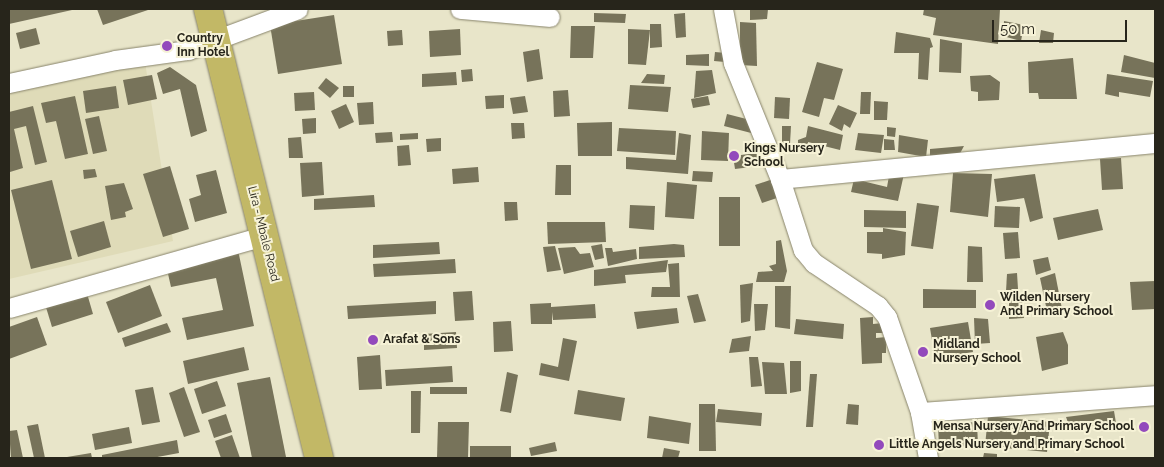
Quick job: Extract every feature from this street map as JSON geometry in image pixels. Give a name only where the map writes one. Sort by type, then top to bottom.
[{"type":"main road","name":"Lira - Mbale Road","points":[[208,9],[214,42],[319,458]]},
{"type":"street","points":[[9,83],[214,42],[298,9]]},
{"type":"street","points":[[460,9],[550,17]]},
{"type":"street","points":[[723,9],[734,63],[780,179],[803,250],[814,263],[878,306],[887,317],[920,412],[928,458]]},
{"type":"street","points":[[780,179],[1155,143]]},
{"type":"street","points":[[9,308],[264,236]]},
{"type":"street","points":[[920,412],[1155,395]]},
{"type":"shaded area","points":[[144,56],[173,241],[9,279],[9,92]]},
{"type":"building","points":[[9,9],[72,9],[72,10],[9,24]]},
{"type":"building","points":[[97,9],[151,9],[103,25]]},
{"type":"building","points":[[750,9],[768,9],[767,19],[750,20]]},
{"type":"building","points":[[924,9],[1000,9],[998,44],[933,35],[936,18],[923,15]]},
{"type":"building","points":[[594,13],[626,14],[625,23],[594,22]]},
{"type":"building","points":[[685,13],[686,37],[676,38],[674,14]]},
{"type":"building","points":[[334,15],[342,64],[278,74],[270,25]]},
{"type":"building","points":[[1004,21],[1024,25],[1021,41],[1003,36]]},
{"type":"building","points":[[740,22],[756,23],[757,66],[740,65]]},
{"type":"building","points":[[650,24],[661,24],[662,47],[650,48]]},
{"type":"building","points":[[571,26],[595,26],[593,58],[570,58]]},
{"type":"building","points":[[36,28],[40,44],[20,49],[16,33]]},
{"type":"building","points":[[460,29],[461,55],[430,57],[429,31]]},
{"type":"building","points":[[628,29],[650,30],[646,65],[628,64]]},
{"type":"building","points":[[402,30],[403,45],[388,46],[387,31]]},
{"type":"building","points":[[1041,30],[1054,33],[1053,43],[1039,43]]},
{"type":"building","points":[[896,32],[930,38],[933,47],[930,48],[928,80],[918,79],[919,53],[894,53]]},
{"type":"building","points":[[940,39],[962,43],[961,73],[939,72]]},
{"type":"building","points":[[539,49],[543,79],[527,82],[523,52]]},
{"type":"building","points":[[715,52],[726,53],[725,62],[714,61]]},
{"type":"building","points":[[709,54],[709,66],[686,65],[686,55]]},
{"type":"building","points":[[1124,55],[1155,63],[1155,78],[1121,72]]},
{"type":"building","points":[[1073,58],[1077,99],[1039,99],[1038,93],[1029,93],[1028,62]]},
{"type":"building","points":[[817,62],[843,69],[834,100],[824,98],[819,117],[802,112]]},
{"type":"building","points":[[170,67],[196,85],[207,131],[191,137],[180,89],[163,94],[157,73]]},
{"type":"building","points":[[472,69],[473,81],[462,82],[461,70]]},
{"type":"building","points":[[712,70],[716,93],[694,98],[696,71]]},
{"type":"building","points":[[456,72],[457,85],[422,87],[422,74]]},
{"type":"building","points":[[647,74],[665,75],[664,84],[641,83]]},
{"type":"building","points":[[1107,74],[1153,81],[1150,97],[1119,92],[1119,97],[1105,94]]},
{"type":"building","points":[[152,75],[157,99],[128,105],[123,80]]},
{"type":"building","points":[[990,75],[1000,82],[999,100],[978,101],[978,92],[971,91],[970,76]]},
{"type":"building","points":[[326,78],[339,88],[330,98],[318,88]]},
{"type":"building","points":[[630,85],[671,87],[668,112],[628,109]]},
{"type":"building","points":[[116,86],[119,108],[86,113],[83,91]]},
{"type":"building","points":[[343,86],[354,86],[354,97],[343,97]]},
{"type":"building","points":[[568,90],[570,116],[554,117],[553,91]]},
{"type":"building","points":[[314,92],[315,110],[295,111],[294,93]]},
{"type":"building","points":[[861,92],[871,92],[870,114],[860,114]]},
{"type":"building","points":[[504,95],[504,108],[486,109],[485,96]]},
{"type":"building","points":[[75,96],[88,154],[65,159],[56,121],[46,123],[41,103]]},
{"type":"building","points":[[525,96],[528,112],[513,114],[510,98]]},
{"type":"building","points":[[708,96],[710,105],[693,108],[691,99]]},
{"type":"building","points":[[775,97],[790,98],[789,119],[774,118]]},
{"type":"building","points":[[874,101],[888,102],[887,120],[874,120]]},
{"type":"building","points":[[373,102],[374,124],[359,125],[357,103]]},
{"type":"building","points":[[346,104],[354,122],[339,129],[331,111]]},
{"type":"building","points":[[838,105],[857,113],[850,128],[844,124],[842,131],[829,124]]},
{"type":"building","points":[[33,106],[47,162],[35,165],[26,126],[14,129],[23,168],[10,172],[9,112]]},
{"type":"building","points":[[727,114],[762,123],[759,135],[724,126]]},
{"type":"building","points":[[99,116],[107,151],[93,154],[85,119]]},
{"type":"building","points":[[316,118],[316,133],[303,134],[302,119]]},
{"type":"building","points":[[612,122],[612,156],[578,156],[577,123]]},
{"type":"building","points":[[511,123],[524,123],[525,138],[512,139]]},
{"type":"building","points":[[782,126],[791,126],[790,144],[782,144]]},
{"type":"building","points":[[808,126],[843,135],[840,150],[808,142],[808,148],[798,147],[798,140],[806,137]]},
{"type":"building","points":[[887,127],[896,128],[895,137],[887,136]]},
{"type":"building","points":[[619,128],[676,131],[675,155],[617,151]]},
{"type":"building","points":[[702,131],[729,133],[728,161],[701,160]]},
{"type":"building","points":[[392,132],[393,142],[376,143],[375,133]]},
{"type":"building","points":[[418,133],[418,139],[400,140],[400,134]]},
{"type":"building","points":[[679,133],[691,135],[688,174],[626,169],[626,157],[676,160]]},
{"type":"building","points":[[858,133],[884,135],[881,153],[855,150]]},
{"type":"building","points":[[899,135],[928,140],[926,157],[898,152]]},
{"type":"building","points":[[301,137],[303,158],[289,158],[288,138]]},
{"type":"building","points":[[441,138],[441,151],[427,152],[426,139]]},
{"type":"building","points":[[884,139],[894,140],[895,150],[884,150]]},
{"type":"building","points":[[409,145],[411,165],[398,166],[397,146]]},
{"type":"building","points":[[964,146],[957,159],[930,160],[930,149]]},
{"type":"building","points":[[757,153],[759,166],[735,169],[733,156]]},
{"type":"building","points":[[1121,158],[1123,189],[1102,190],[1100,159]]},
{"type":"building","points":[[322,162],[324,195],[302,197],[300,163]]},
{"type":"building","points":[[556,165],[571,165],[571,195],[555,195]]},
{"type":"building","points":[[170,166],[189,229],[163,237],[143,174]]},
{"type":"building","points":[[478,167],[479,182],[453,184],[452,169]]},
{"type":"building","points":[[95,169],[97,177],[84,179],[83,170]]},
{"type":"building","points":[[216,170],[227,213],[195,222],[189,199],[201,195],[196,175]]},
{"type":"building","points":[[693,171],[713,172],[712,182],[692,181]]},
{"type":"building","points":[[953,173],[992,174],[988,217],[950,212]]},
{"type":"building","points":[[904,174],[898,201],[851,192],[854,179],[887,187],[889,176]]},
{"type":"building","points":[[1035,174],[1043,218],[1030,222],[1024,198],[997,202],[994,179]]},
{"type":"building","points":[[773,179],[780,197],[762,203],[755,185]]},
{"type":"building","points":[[52,180],[72,259],[31,269],[11,190]]},
{"type":"building","points":[[667,182],[697,185],[694,219],[665,217]]},
{"type":"building","points":[[124,183],[133,209],[125,212],[126,217],[111,220],[105,186]]},
{"type":"building","points":[[374,195],[375,207],[314,210],[314,199]]},
{"type":"building","points":[[719,197],[740,197],[740,246],[719,246]]},
{"type":"building","points":[[504,202],[517,202],[518,220],[505,221]]},
{"type":"building","points":[[917,203],[939,206],[933,249],[911,246]]},
{"type":"building","points":[[630,205],[655,206],[654,230],[629,228]]},
{"type":"building","points":[[995,206],[1020,207],[1019,228],[994,227]]},
{"type":"building","points":[[1098,209],[1103,230],[1058,240],[1053,218]]},
{"type":"building","points":[[864,210],[906,211],[906,228],[864,227]]},
{"type":"building","points":[[104,221],[111,247],[78,257],[70,231]]},
{"type":"building","points":[[547,222],[605,222],[606,242],[548,244]]},
{"type":"building","points":[[883,228],[906,232],[905,255],[882,259],[882,254],[867,253],[867,232],[883,232]]},
{"type":"building","points":[[1018,232],[1020,258],[1005,259],[1003,233]]},
{"type":"building","points":[[781,240],[787,271],[784,282],[756,282],[758,272],[773,271],[769,266],[776,264],[776,241]]},
{"type":"building","points":[[439,242],[440,254],[373,258],[373,245]]},
{"type":"building","points":[[602,244],[604,258],[595,260],[591,246]]},
{"type":"building","points":[[684,245],[685,257],[639,259],[639,247]]},
{"type":"building","points":[[555,246],[561,270],[547,272],[543,247]]},
{"type":"building","points":[[968,246],[982,247],[983,282],[967,282]]},
{"type":"building","points":[[575,247],[580,254],[590,253],[594,267],[564,274],[558,248]]},
{"type":"building","points":[[605,248],[612,248],[613,252],[636,249],[637,259],[608,266]]},
{"type":"building","points":[[238,250],[254,326],[187,340],[182,318],[223,310],[216,278],[171,287],[166,265]]},
{"type":"building","points":[[1048,257],[1051,270],[1036,275],[1033,260]]},
{"type":"building","points":[[455,259],[456,273],[374,277],[373,264]]},
{"type":"building","points":[[668,260],[666,272],[625,275],[626,283],[594,286],[594,270]]},
{"type":"building","points":[[679,263],[680,297],[651,297],[652,287],[670,287],[668,264]]},
{"type":"building","points":[[1017,273],[1018,289],[1006,291],[1007,274]]},
{"type":"building","points":[[1055,273],[1062,309],[1047,311],[1040,278]]},
{"type":"building","points":[[1155,281],[1155,309],[1132,310],[1130,282]]},
{"type":"building","points":[[753,283],[750,321],[741,323],[740,285]]},
{"type":"building","points":[[150,285],[162,316],[118,333],[106,302]]},
{"type":"building","points":[[775,286],[791,286],[790,329],[775,327]]},
{"type":"building","points":[[923,289],[976,290],[976,308],[923,308]]},
{"type":"building","points":[[86,290],[93,314],[52,327],[45,304]]},
{"type":"building","points":[[472,291],[474,320],[455,321],[453,292]]},
{"type":"building","points":[[698,294],[706,321],[694,323],[687,296]]},
{"type":"building","points":[[1009,299],[1023,299],[1024,318],[1009,319]]},
{"type":"building","points":[[436,301],[436,314],[348,319],[347,306]]},
{"type":"building","points":[[551,303],[551,307],[595,304],[596,318],[553,320],[552,312],[552,324],[531,324],[530,304]]},
{"type":"building","points":[[754,304],[768,304],[765,330],[755,331]]},
{"type":"building","points":[[677,308],[679,323],[637,329],[634,312]]},
{"type":"building","points":[[37,317],[47,345],[9,359],[9,327]]},
{"type":"building","points":[[873,317],[873,324],[883,323],[883,333],[876,333],[876,338],[886,337],[886,353],[882,353],[882,363],[862,364],[860,318]]},
{"type":"building","points":[[974,318],[988,319],[990,343],[975,344]]},
{"type":"building","points":[[796,319],[844,324],[843,339],[794,334]]},
{"type":"building","points":[[511,321],[513,351],[494,352],[493,322]]},
{"type":"building","points":[[968,322],[973,352],[935,358],[930,328]]},
{"type":"building","points":[[167,323],[171,332],[125,347],[122,338]]},
{"type":"building","points":[[456,332],[457,348],[424,350],[424,334]]},
{"type":"building","points":[[1063,332],[1068,345],[1068,364],[1042,371],[1036,337]]},
{"type":"building","points":[[751,336],[749,351],[729,353],[732,339]]},
{"type":"building","points":[[563,338],[577,341],[569,381],[539,375],[541,363],[558,367]]},
{"type":"building","points":[[244,347],[249,370],[188,384],[183,361]]},
{"type":"building","points":[[380,355],[382,389],[359,390],[357,357]]},
{"type":"building","points":[[749,357],[758,357],[762,386],[751,387]]},
{"type":"building","points":[[790,361],[801,361],[801,391],[790,393]]},
{"type":"building","points":[[762,362],[784,363],[787,394],[765,394]]},
{"type":"building","points":[[452,366],[453,382],[386,386],[385,370]]},
{"type":"building","points":[[507,372],[518,375],[511,413],[500,411]]},
{"type":"building","points":[[810,374],[817,374],[813,427],[806,427]]},
{"type":"building","points":[[270,377],[286,457],[252,458],[237,383]]},
{"type":"building","points":[[217,381],[226,406],[202,414],[194,389]]},
{"type":"building","points":[[153,387],[160,422],[142,425],[135,390]]},
{"type":"building","points":[[184,387],[200,432],[184,437],[169,393]]},
{"type":"building","points":[[430,387],[467,387],[467,394],[430,394]]},
{"type":"building","points":[[578,390],[625,398],[621,421],[574,414]]},
{"type":"building","points":[[411,391],[421,391],[420,433],[411,433]]},
{"type":"building","points":[[699,404],[715,404],[716,451],[699,451]]},
{"type":"building","points":[[848,404],[859,405],[858,425],[846,424]]},
{"type":"building","points":[[718,409],[762,413],[761,426],[716,422]]},
{"type":"building","points":[[1114,411],[1116,423],[1070,428],[1066,417]]},
{"type":"building","points":[[226,414],[232,432],[214,438],[208,420]]},
{"type":"building","points":[[649,416],[691,423],[689,444],[647,438]]},
{"type":"building","points":[[988,416],[1050,422],[1047,452],[985,446]]},
{"type":"building","points":[[438,422],[469,422],[468,458],[437,458]]},
{"type":"building","points":[[977,422],[978,446],[939,447],[938,425]]},
{"type":"building","points":[[38,424],[45,458],[34,458],[27,426]]},
{"type":"building","points":[[129,427],[132,443],[95,450],[92,434]]},
{"type":"building","points":[[17,430],[23,458],[11,458],[9,431]]},
{"type":"building","points":[[232,435],[240,458],[221,458],[215,441]]},
{"type":"building","points":[[177,440],[179,453],[152,458],[102,458],[102,455]]},
{"type":"building","points":[[555,442],[557,451],[531,456],[529,448]]},
{"type":"building","points":[[470,446],[511,446],[511,458],[470,458]]},
{"type":"building","points":[[664,448],[680,451],[678,458],[662,458]]},
{"type":"building","points":[[91,453],[92,458],[67,458],[67,457]]},
{"type":"building","points":[[984,453],[997,454],[997,458],[983,458]]},
{"type":"place","name":"Country Inn Hotel","points":[[167,46]]},
{"type":"place","name":"Kings Nursery School","points":[[734,156]]},
{"type":"place","name":"Wilden Nursery And Primary School","points":[[990,305]]},
{"type":"place","name":"Arafat & Sons","points":[[373,340]]},
{"type":"place","name":"Midland Nursery School","points":[[923,352]]},
{"type":"place","name":"Mensa Nursery And Primary School","points":[[1144,427]]},
{"type":"place","name":"Little Angels Nursery and Primary School","points":[[879,445]]}]
